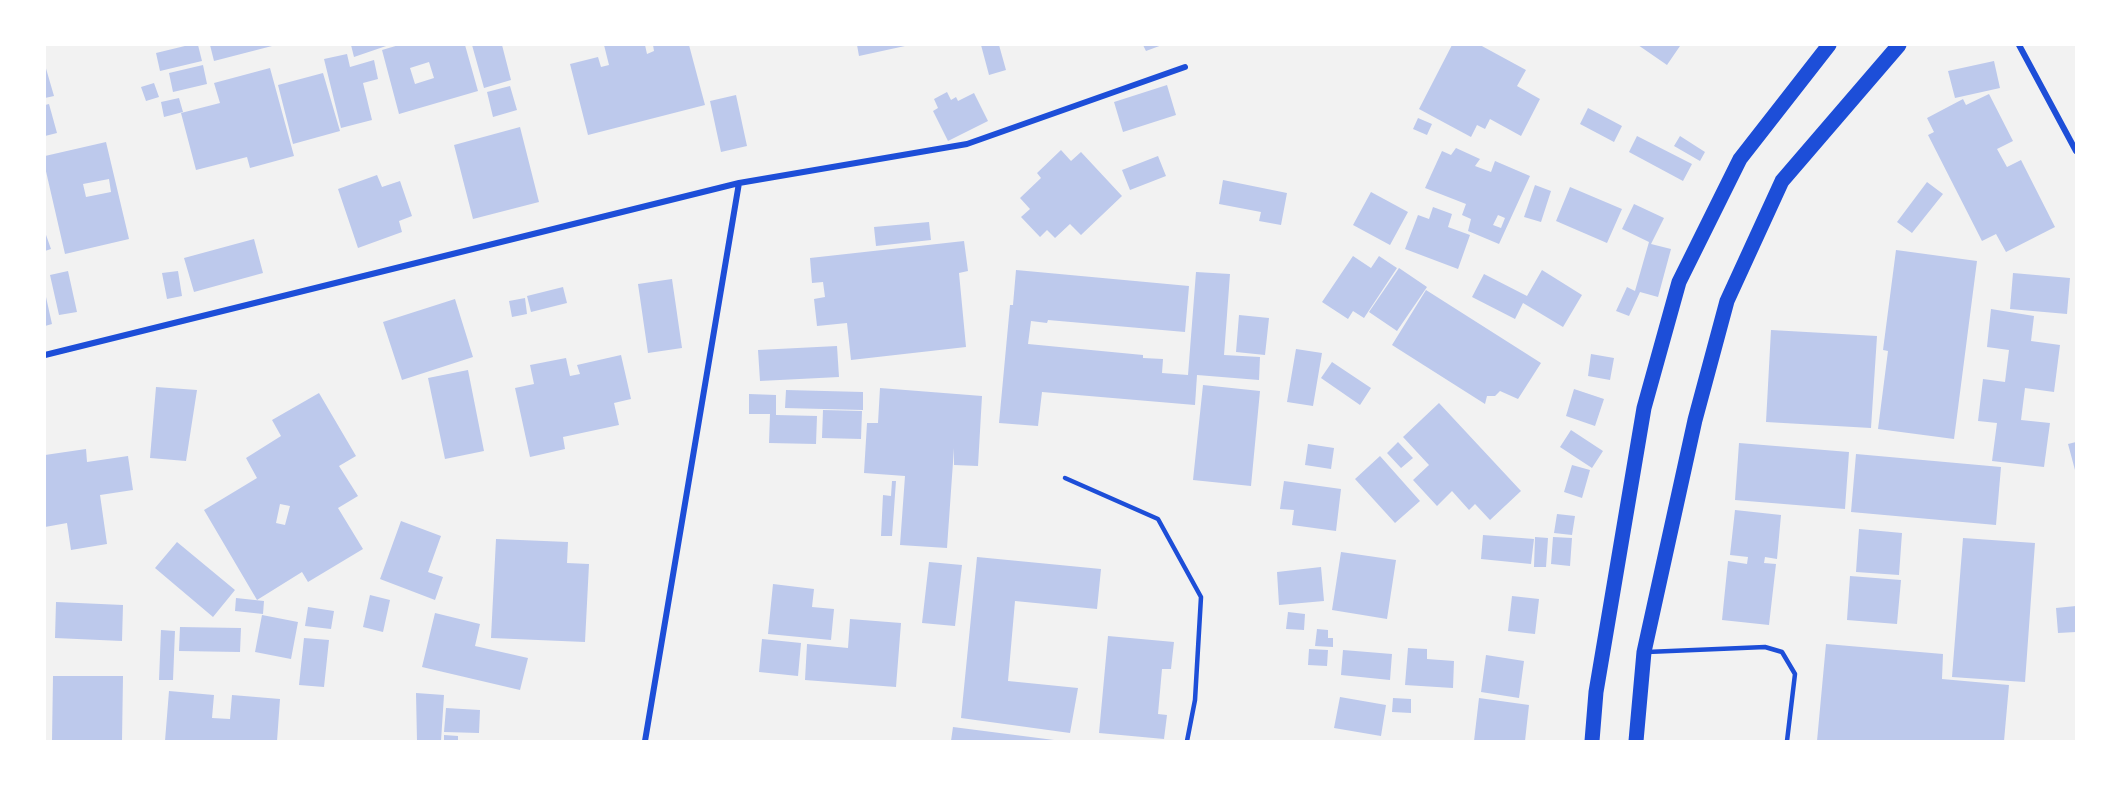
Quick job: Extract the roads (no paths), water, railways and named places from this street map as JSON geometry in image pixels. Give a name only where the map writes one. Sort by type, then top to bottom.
[{"type":"main road","points":[[1592,741],[1596,692],[1644,408],[1679,282],[1740,159],[1829,45]]},
{"type":"main road","points":[[1636,741],[1644,652],[1695,420],[1727,301],[1782,181],[1899,45]]},
{"type":"street","points":[[2019,45],[2076,151]]},
{"type":"street","points":[[45,355],[739,183],[967,144],[1185,67]]},
{"type":"street","points":[[645,741],[739,183]]},
{"type":"lane","points":[[1065,478],[1158,519],[1201,597],[1196,700],[1187,741]]},
{"type":"lane","points":[[1644,652],[1765,647],[1782,652],[1795,674],[1787,741]]}]
